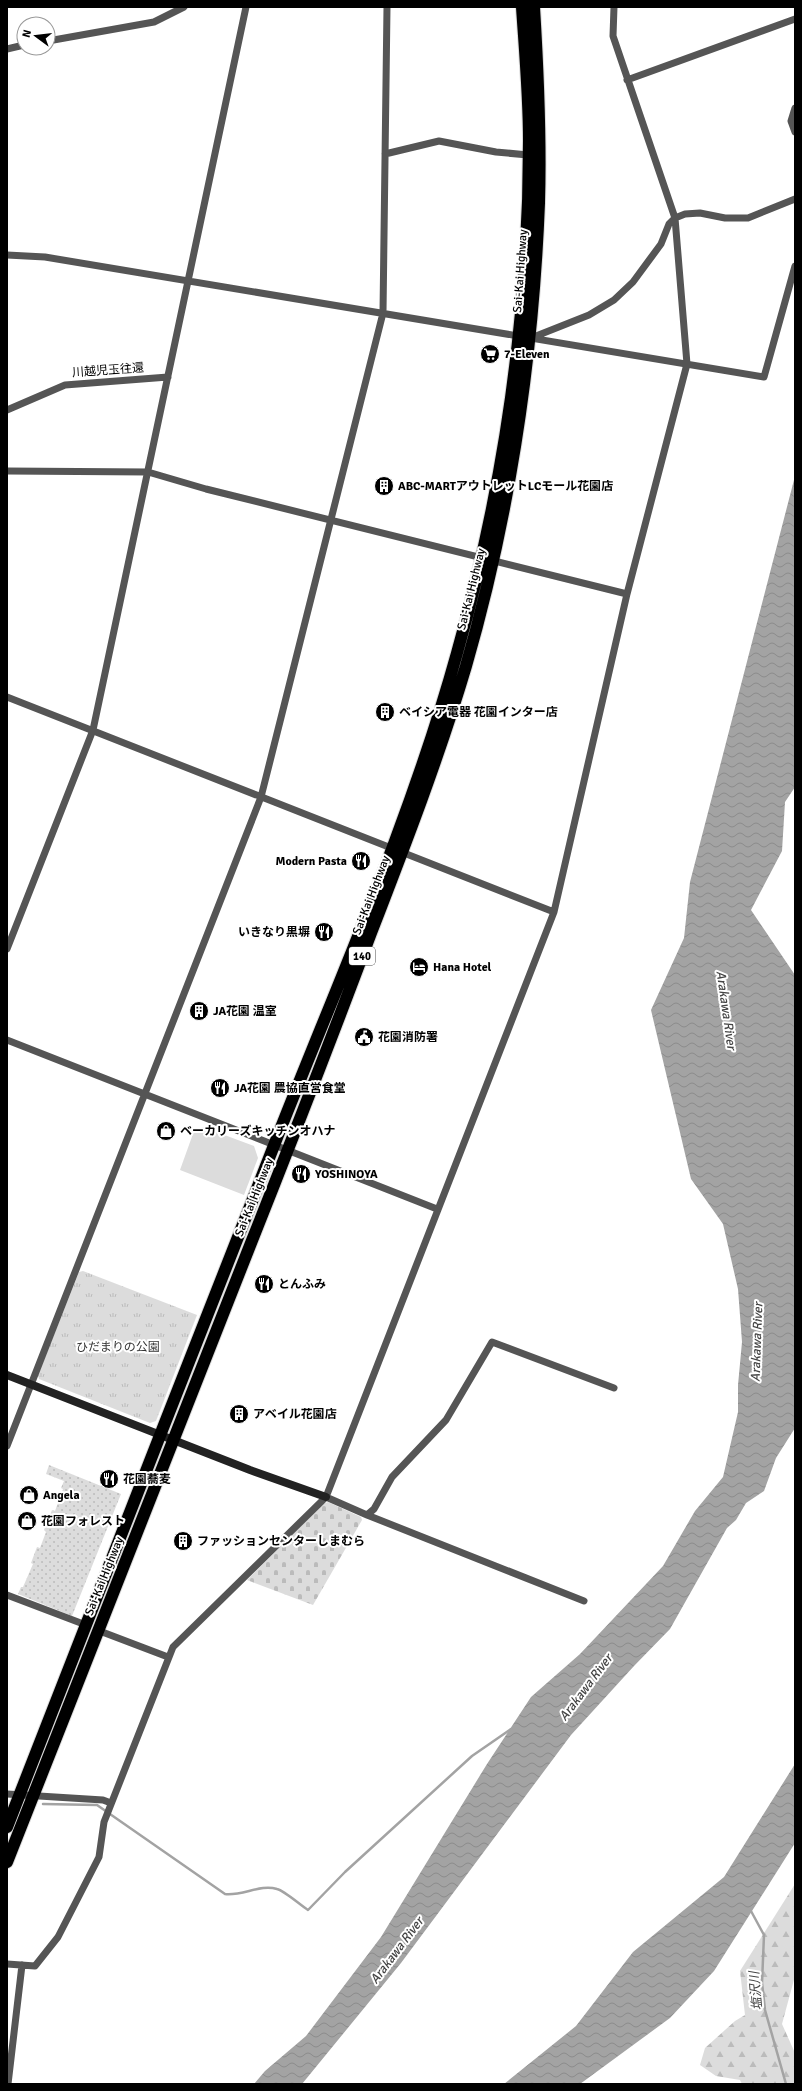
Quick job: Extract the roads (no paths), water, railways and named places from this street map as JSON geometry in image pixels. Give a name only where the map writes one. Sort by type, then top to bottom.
[{"type":"highway","name":"Sai-Kai Highway","points":[[522,7],[526,63],[528,155],[524,338]]},
{"type":"highway","name":"Sai-Kai Highway","points":[[7,1862],[97,1630],[288,1150],[397,851],[422,764],[487,559],[508,419],[524,338],[539,200],[539,122],[534,7]]},
{"type":"highway","name":"Sai-Kai Highway","points":[[7,1827],[274,1145],[397,851]]},
{"type":"street","points":[[56,40],[154,22],[184,7]]},
{"type":"street","points":[[7,949],[93,730],[246,7]]},
{"type":"street","points":[[7,1446],[261,797],[383,313],[387,7]]},
{"type":"street","points":[[7,1964],[35,1966],[58,1938],[99,1857],[108,1809],[173,1647],[326,1497],[554,912],[627,594],[687,364],[675,218],[613,36],[614,7]]},
{"type":"street","points":[[627,80],[795,18]]},
{"type":"street","points":[[795,108],[791,121],[795,132]]},
{"type":"street","points":[[385,154],[439,141],[496,152],[528,155]]},
{"type":"street","points":[[524,338],[582,318],[614,300],[633,282],[661,244],[669,224],[675,218],[685,214],[700,213],[725,218],[748,218],[795,199]]},
{"type":"street","points":[[7,255],[45,257],[764,377],[795,266]]},
{"type":"street","name":"川越児玉往還","points":[[7,410],[65,385],[168,377]]},
{"type":"street","points":[[7,471],[148,472],[206,489],[332,519],[627,594]]},
{"type":"street","points":[[7,697],[554,912]]},
{"type":"street","points":[[7,926],[14,930]]},
{"type":"street","points":[[7,1040],[437,1209]]},
{"type":"street","points":[[367,1515],[374,1509],[392,1477],[446,1420],[492,1342],[614,1388]]},
{"type":"street","points":[[7,1375],[326,1497],[367,1515],[584,1601]]},
{"type":"street","points":[[7,1595],[86,1625]]},
{"type":"street","points":[[97,1630],[168,1657]]},
{"type":"street","points":[[7,1794],[103,1800],[108,1809]]},
{"type":"street","points":[[8,2084],[22,1965]]},
{"type":"water","name":"Arakawa River","points":[[795,476],[795,787],[785,802],[782,851],[751,910],[795,975],[795,1428],[776,1458],[764,1491],[746,1503],[736,1520],[727,1528],[670,1629],[571,1735],[401,1963],[302,2084],[254,2084],[265,2071],[306,2036],[381,1937],[487,1764],[531,1697],[580,1654],[663,1566],[695,1511],[723,1477],[738,1412],[738,1385],[742,1342],[738,1289],[723,1224],[691,1179],[651,1010],[684,938],[690,882]]},
{"type":"water","points":[[795,1764],[795,1843],[714,1971],[670,2018],[580,2084],[504,2084],[576,2026],[633,1952],[724,1877]]},
{"type":"waterway","points":[[43,1804],[97,1805],[225,1894],[264,1888],[277,1889],[288,1895],[308,1910],[345,1872],[472,1756],[511,1729]]},
{"type":"waterway","name":"塩沢川","points":[[751,1911],[764,1935],[762,1983],[765,2010],[786,2084]]},
{"type":"place","name":"7-Eleven","points":[[490,354]]},
{"type":"place","name":"ABC-MARTアウトレットLCモール花園店","points":[[384,486]]},
{"type":"place","name":"ベイシア電器 花園インター店","points":[[385,712]]},
{"type":"place","name":"Modern Pasta","points":[[361,861]]},
{"type":"place","name":"いきなり黒塀","points":[[324,932]]},
{"type":"place","name":"Hana Hotel","points":[[419,967]]},
{"type":"place","name":"JA花園 温室","points":[[199,1011]]},
{"type":"place","name":"花園消防署","points":[[364,1037]]},
{"type":"place","name":"JA花園 農協直営食堂","points":[[220,1088]]},
{"type":"place","name":"ベーカリーズキッチンオハナ","points":[[166,1131]]},
{"type":"place","name":"YOSHINOYA","points":[[301,1174]]},
{"type":"place","name":"とんふみ","points":[[264,1284]]},
{"type":"place","name":"アベイル花園店","points":[[239,1414]]},
{"type":"place","name":"花園蕎麦","points":[[109,1479]]},
{"type":"place","name":"Angela","points":[[29,1495]]},
{"type":"place","name":"花園フォレスト","points":[[27,1521]]},
{"type":"place","name":"ファッションセンターしまむら","points":[[183,1541]]},
{"type":"park label","name":"ひだまりの公園","points":[[118,1347]]}]
